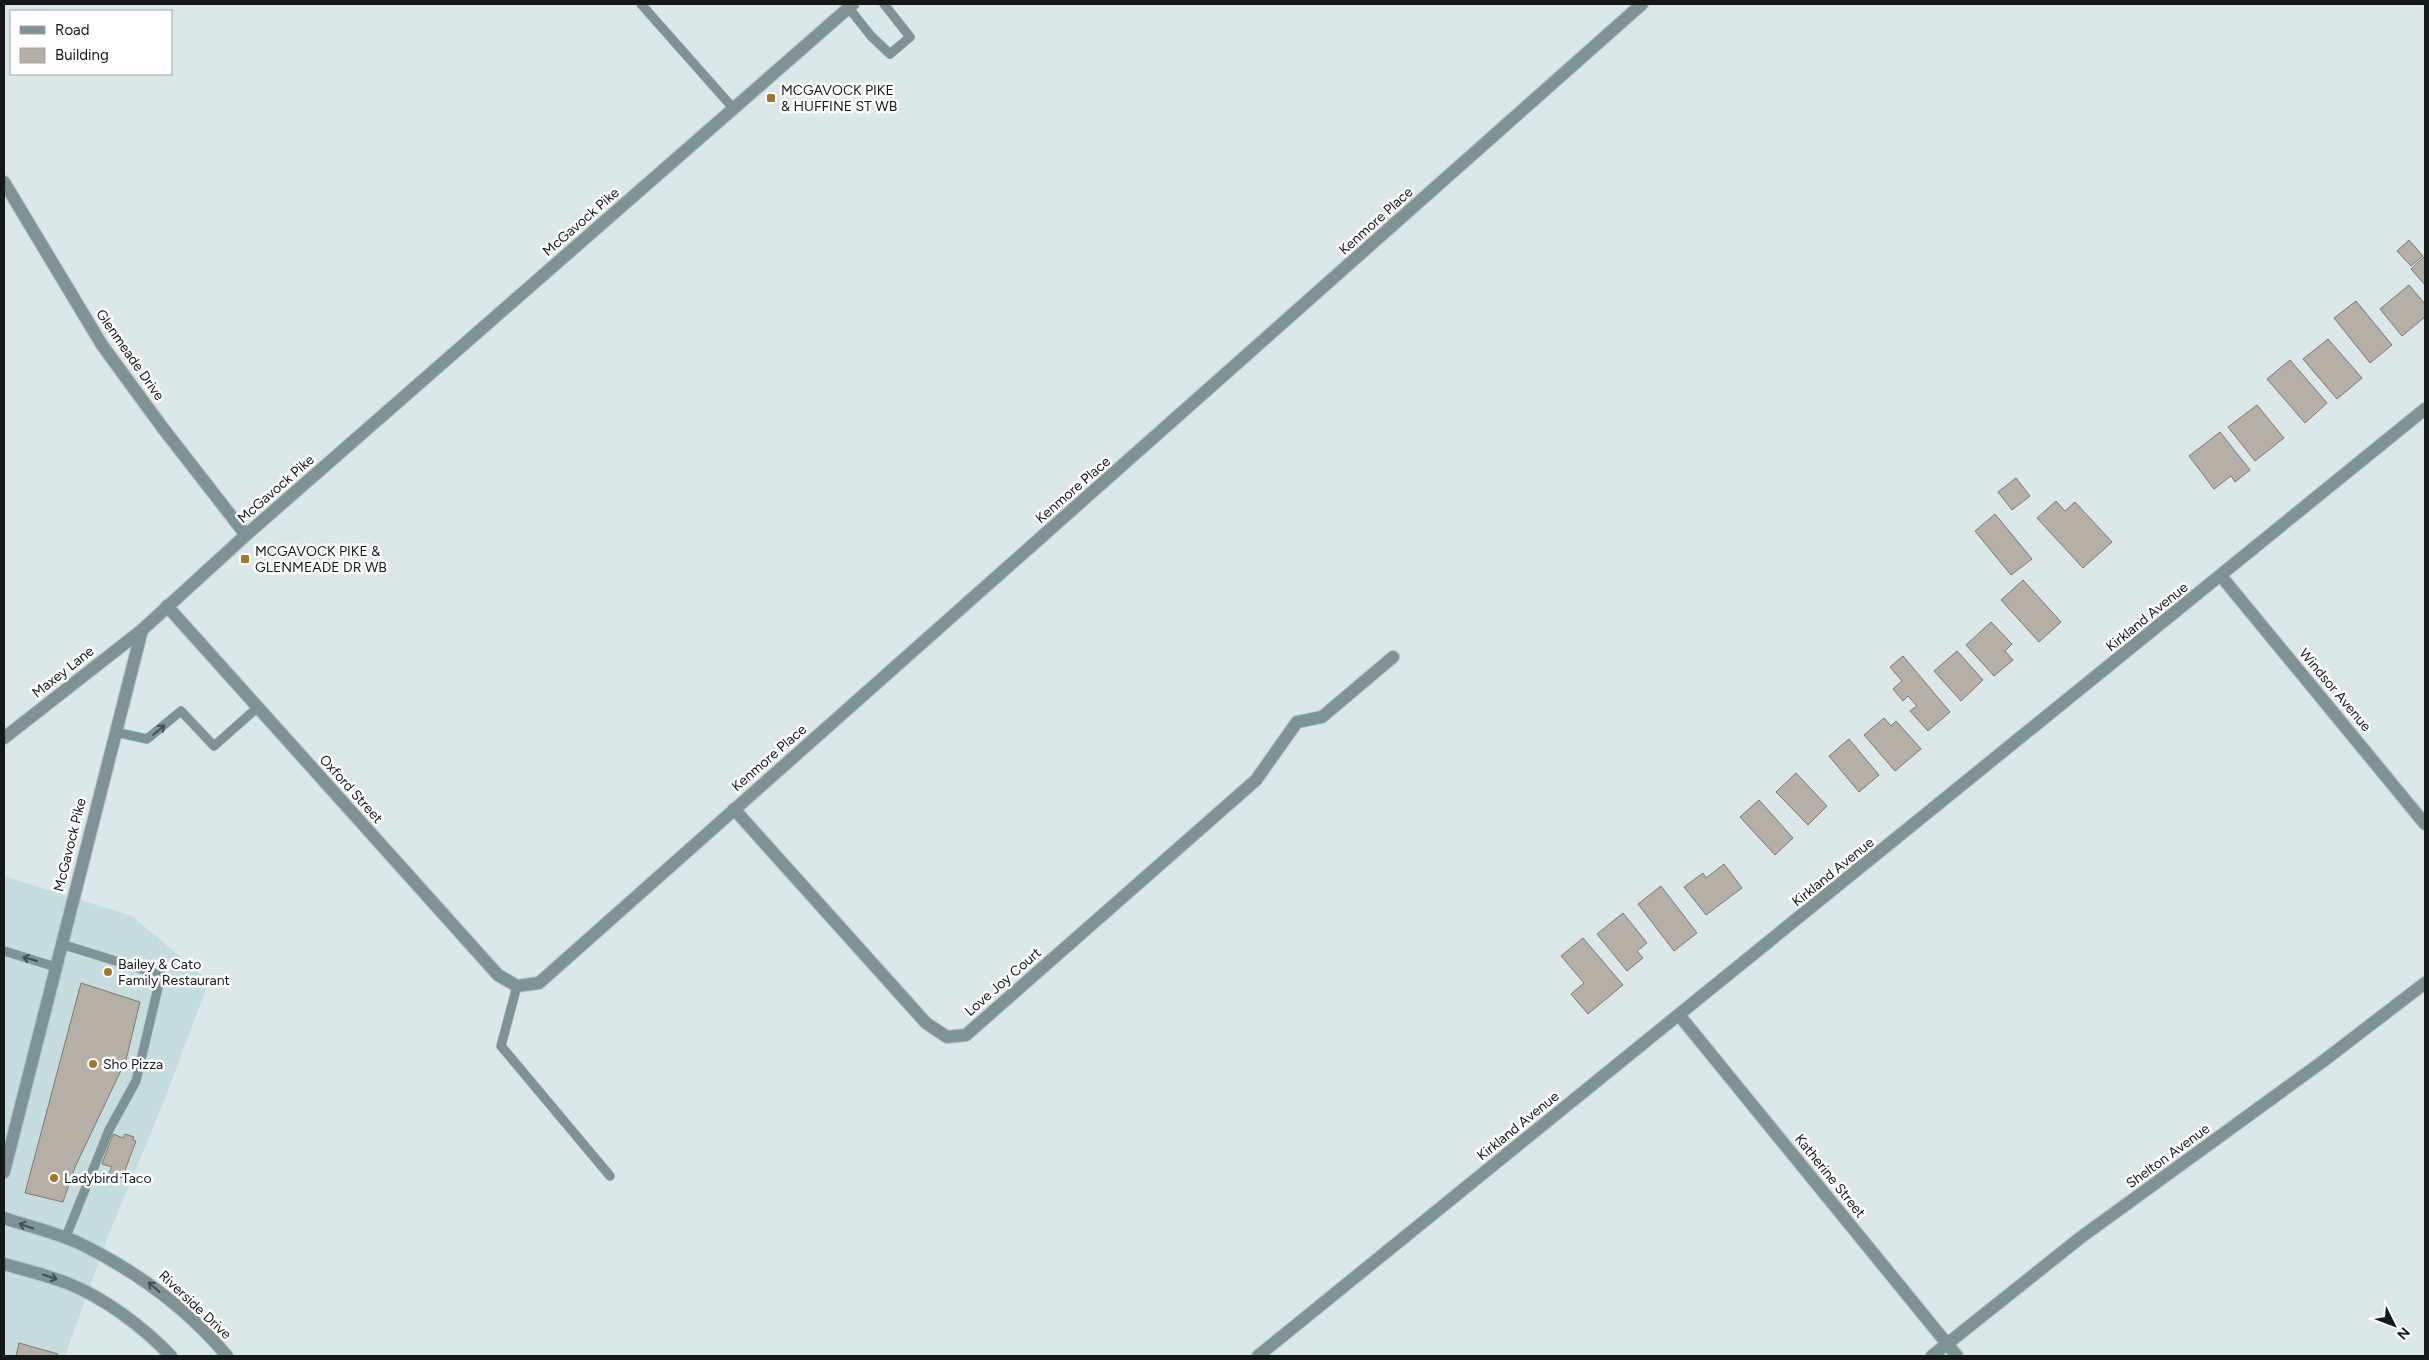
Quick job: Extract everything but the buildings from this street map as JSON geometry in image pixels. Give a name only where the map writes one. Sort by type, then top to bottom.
[{"type":"street","name":"Kenmore Place","points":[[517,986],[539,983],[1642,4]]},
{"type":"street","name":"McGavock Pike","points":[[4,1172],[142,630],[246,535],[851,6]]},
{"type":"street","name":"Glenmeade Drive","points":[[4,182],[102,345],[162,427],[246,535]]},
{"type":"street","name":"Kirkland Avenue","points":[[1258,1356],[2425,409]]},
{"type":"street","name":"Windsor Avenue","points":[[2221,576],[2425,824]]},
{"type":"street","name":"Oxford Street","points":[[167,606],[498,975],[517,986]]},
{"type":"street","name":"Maxey Lane","points":[[4,738],[142,630]]},
{"type":"street","name":"Love Joy Court","points":[[734,809],[926,1023],[947,1037],[966,1035],[1256,780],[1297,722],[1322,717],[1393,657]]},
{"type":"street","name":"Shelton Avenue","points":[[1932,1356],[2080,1238],[2322,1062],[2425,983]]},
{"type":"street","name":"Katherine Street","points":[[1679,1015],[1957,1356]]},
{"type":"street","name":"Riverside Drive","points":[[4,1218],[82,1244],[146,1280],[198,1325],[227,1356]]},
{"type":"street","points":[[4,1264],[68,1284],[94,1296],[130,1320],[170,1356]]},
{"type":"lane","points":[[641,4],[733,108]]},
{"type":"lane","points":[[851,6],[871,36],[890,54],[910,37],[884,4]]},
{"type":"lane","points":[[115,732],[147,739],[181,711],[214,746],[258,707]]},
{"type":"lane","points":[[61,944],[161,975],[136,1082],[109,1130],[66,1239]]},
{"type":"lane","points":[[4,951],[56,966]]},
{"type":"lane","points":[[517,986],[501,1046],[610,1176]]},
{"type":"shaded area","points":[[4,876],[132,916],[209,981],[164,1101],[107,1239],[65,1356],[4,1356]]},
{"type":"place","name":"MCGAVOCK PIKE & HUFFINE ST WB","points":[[771,98]]},
{"type":"place","name":"MCGAVOCK PIKE & GLENMEADE DR WB","points":[[245,559]]},
{"type":"place","name":"Bailey & Cato Family Restaurant","points":[[108,972]]},
{"type":"place","name":"Sho Pizza","points":[[93,1064]]},
{"type":"place","name":"Ladybird Taco","points":[[54,1178]]}]
